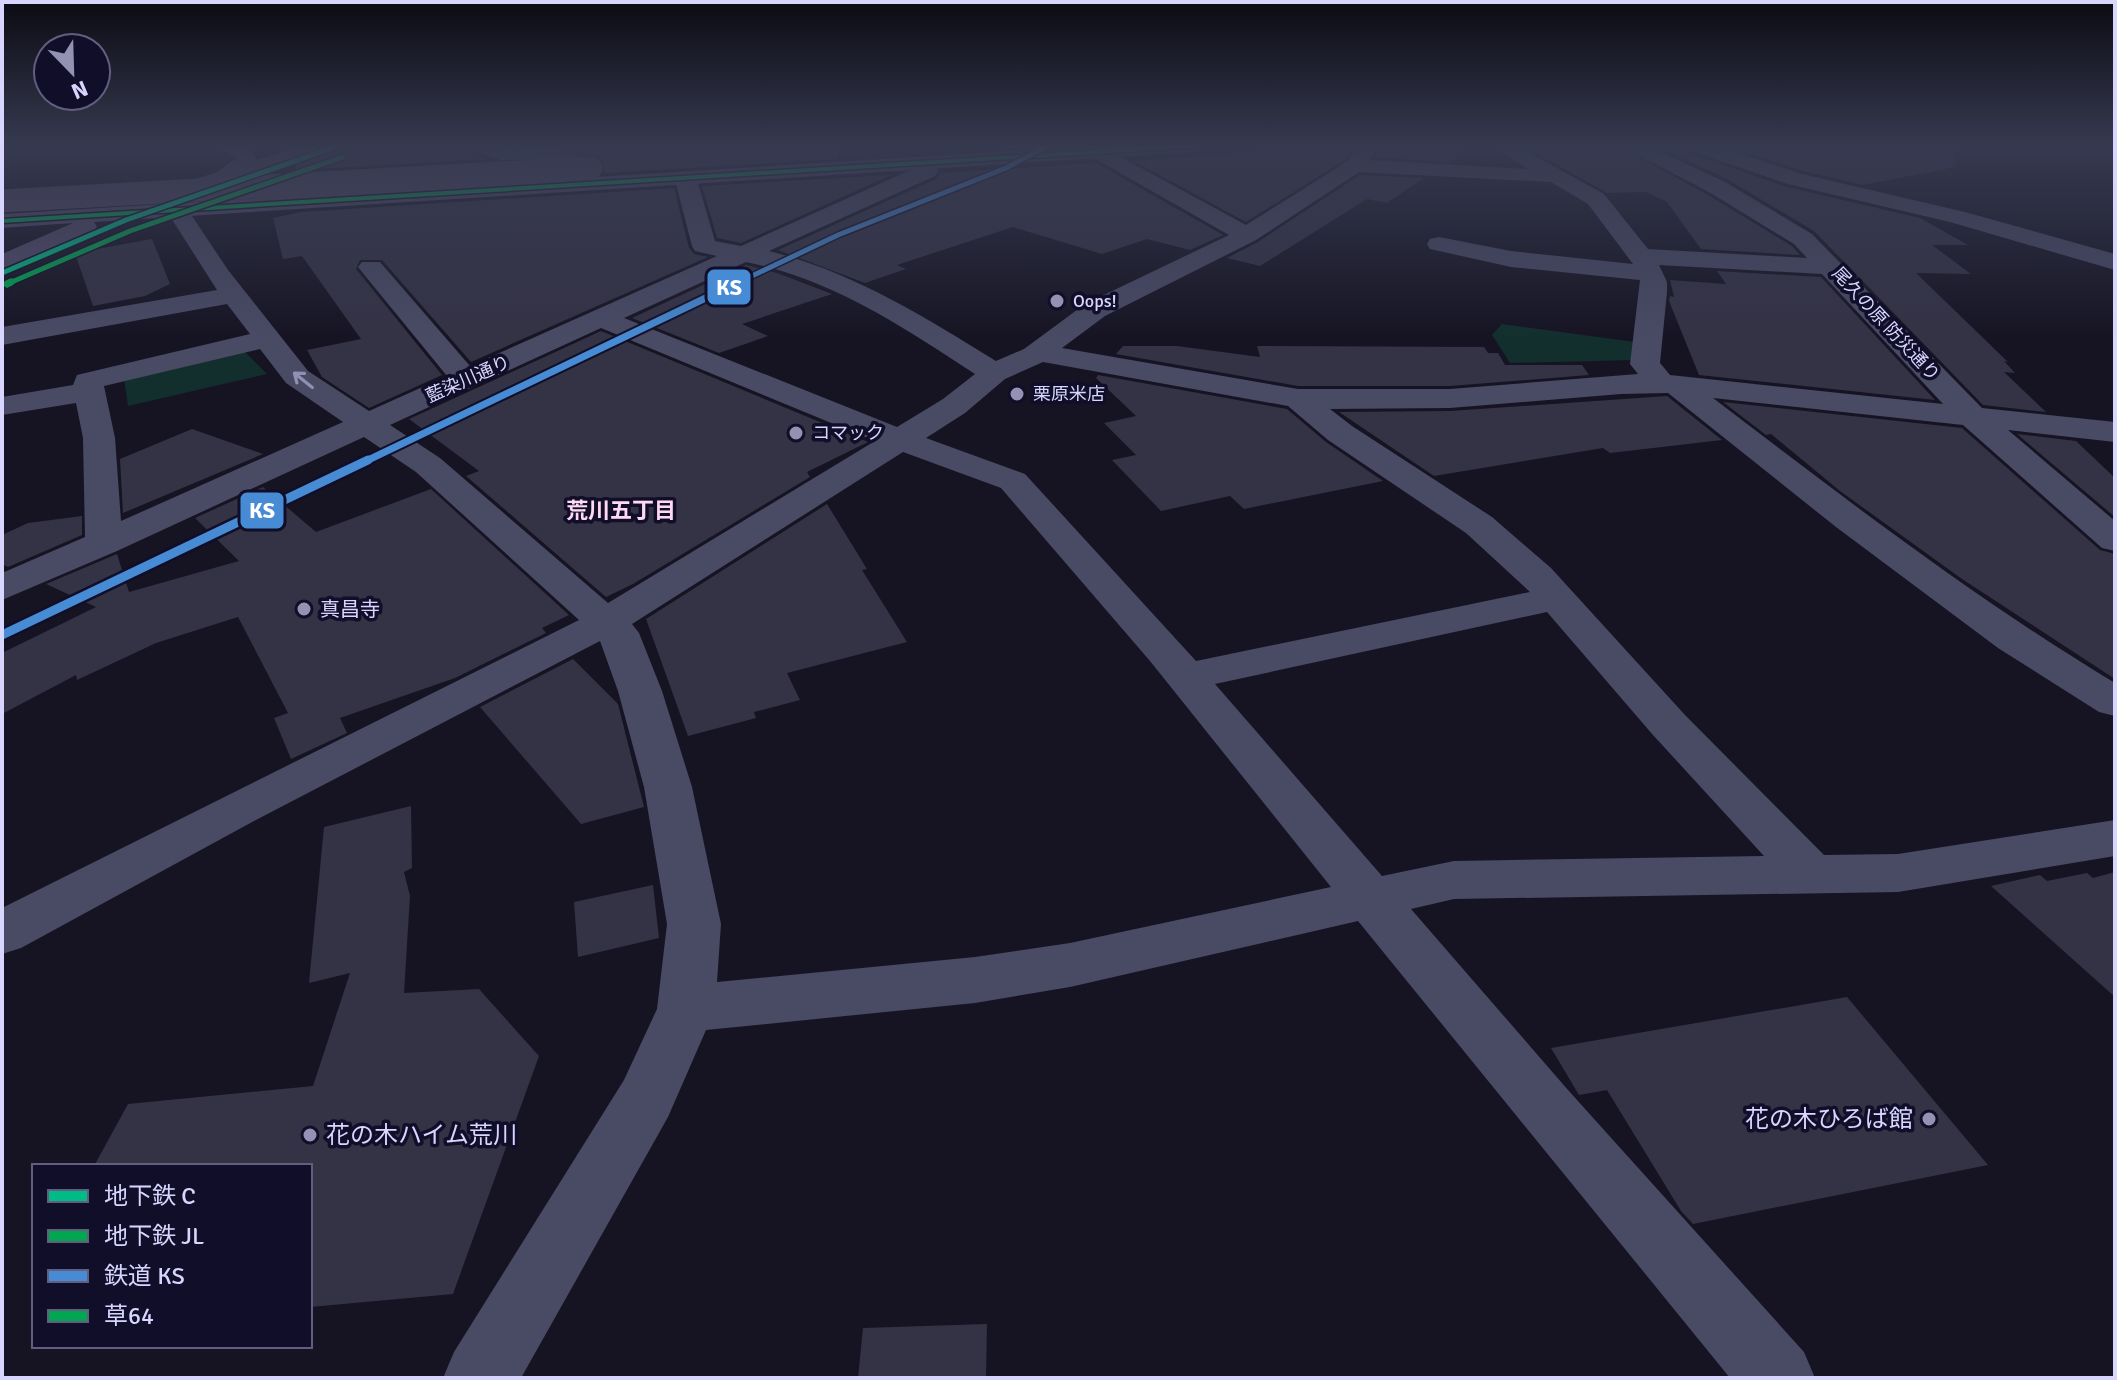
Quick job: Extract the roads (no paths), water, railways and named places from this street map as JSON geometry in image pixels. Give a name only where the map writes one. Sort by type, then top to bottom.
[{"type":"main road","points":[[2,263],[128,210]]},
{"type":"main road","points":[[2,221],[172,210]]},
{"type":"street","points":[[177,210],[265,339],[297,377],[428,465],[618,633],[640,691],[668,787],[694,924],[686,1009],[646,1098],[480,1378]]},
{"type":"street","points":[[694,210],[704,246],[789,264],[860,295],[909,320],[994,373]]},
{"type":"street","name":"藍染川通り","points":[[2,588],[840,210]]},
{"type":"street","points":[[1203,210],[1247,235]]},
{"type":"street","points":[[2,933],[237,809],[606,622],[901,440],[954,406],[994,373],[1037,352],[1095,310],[1247,235],[1282,210]]},
{"type":"street","points":[[1604,210],[1654,279],[1645,364],[2003,632],[2115,702]]},
{"type":"street","name":"尾久の原 防災通り","points":[[1758,210],[1803,239],[1972,416],[2115,540]]},
{"type":"street","points":[[1929,210],[2115,262]]},
{"type":"street","points":[[1439,244],[1511,259],[1832,267]]},
{"type":"street","points":[[371,267],[466,380]]},
{"type":"street","points":[[2,336],[235,295]]},
{"type":"street","points":[[602,319],[901,440],[1013,481],[1185,677],[1778,1378]]},
{"type":"street","points":[[104,543],[99,438],[88,381],[265,339]]},
{"type":"street","points":[[1037,352],[1298,398],[1396,401],[1500,396],[1615,383],[1669,384],[2115,432]]},
{"type":"street","points":[[2,406],[90,391]]},
{"type":"street","points":[[1298,398],[1340,433],[1479,525],[1557,598],[1669,725],[1812,875]]},
{"type":"street","points":[[1185,677],[1557,598]]},
{"type":"street","points":[[686,1009],[989,978],[1070,965],[1454,880],[1898,873],[2115,838]]},
{"type":"metro line","name":"C","points":[[2,273],[154,210]]},
{"type":"metro line","name":"JL","points":[[7,284],[130,231],[189,210]]},
{"type":"rail line","name":"KS","points":[[2,635],[838,235],[900,210]]},
{"type":"place","name":"Oops!","points":[[1057,301]]},
{"type":"place","name":"栗原米店","points":[[1017,394]]},
{"type":"place","name":"コマック","points":[[796,433]]},
{"type":"place","name":"真昌寺","points":[[304,609]]},
{"type":"place","name":"花の木ひろば館","points":[[1929,1119]]},
{"type":"place","name":"花の木ハイム荒川","points":[[310,1135]]},
{"type":"district","name":"荒川五丁目","points":[[621,510]]}]
